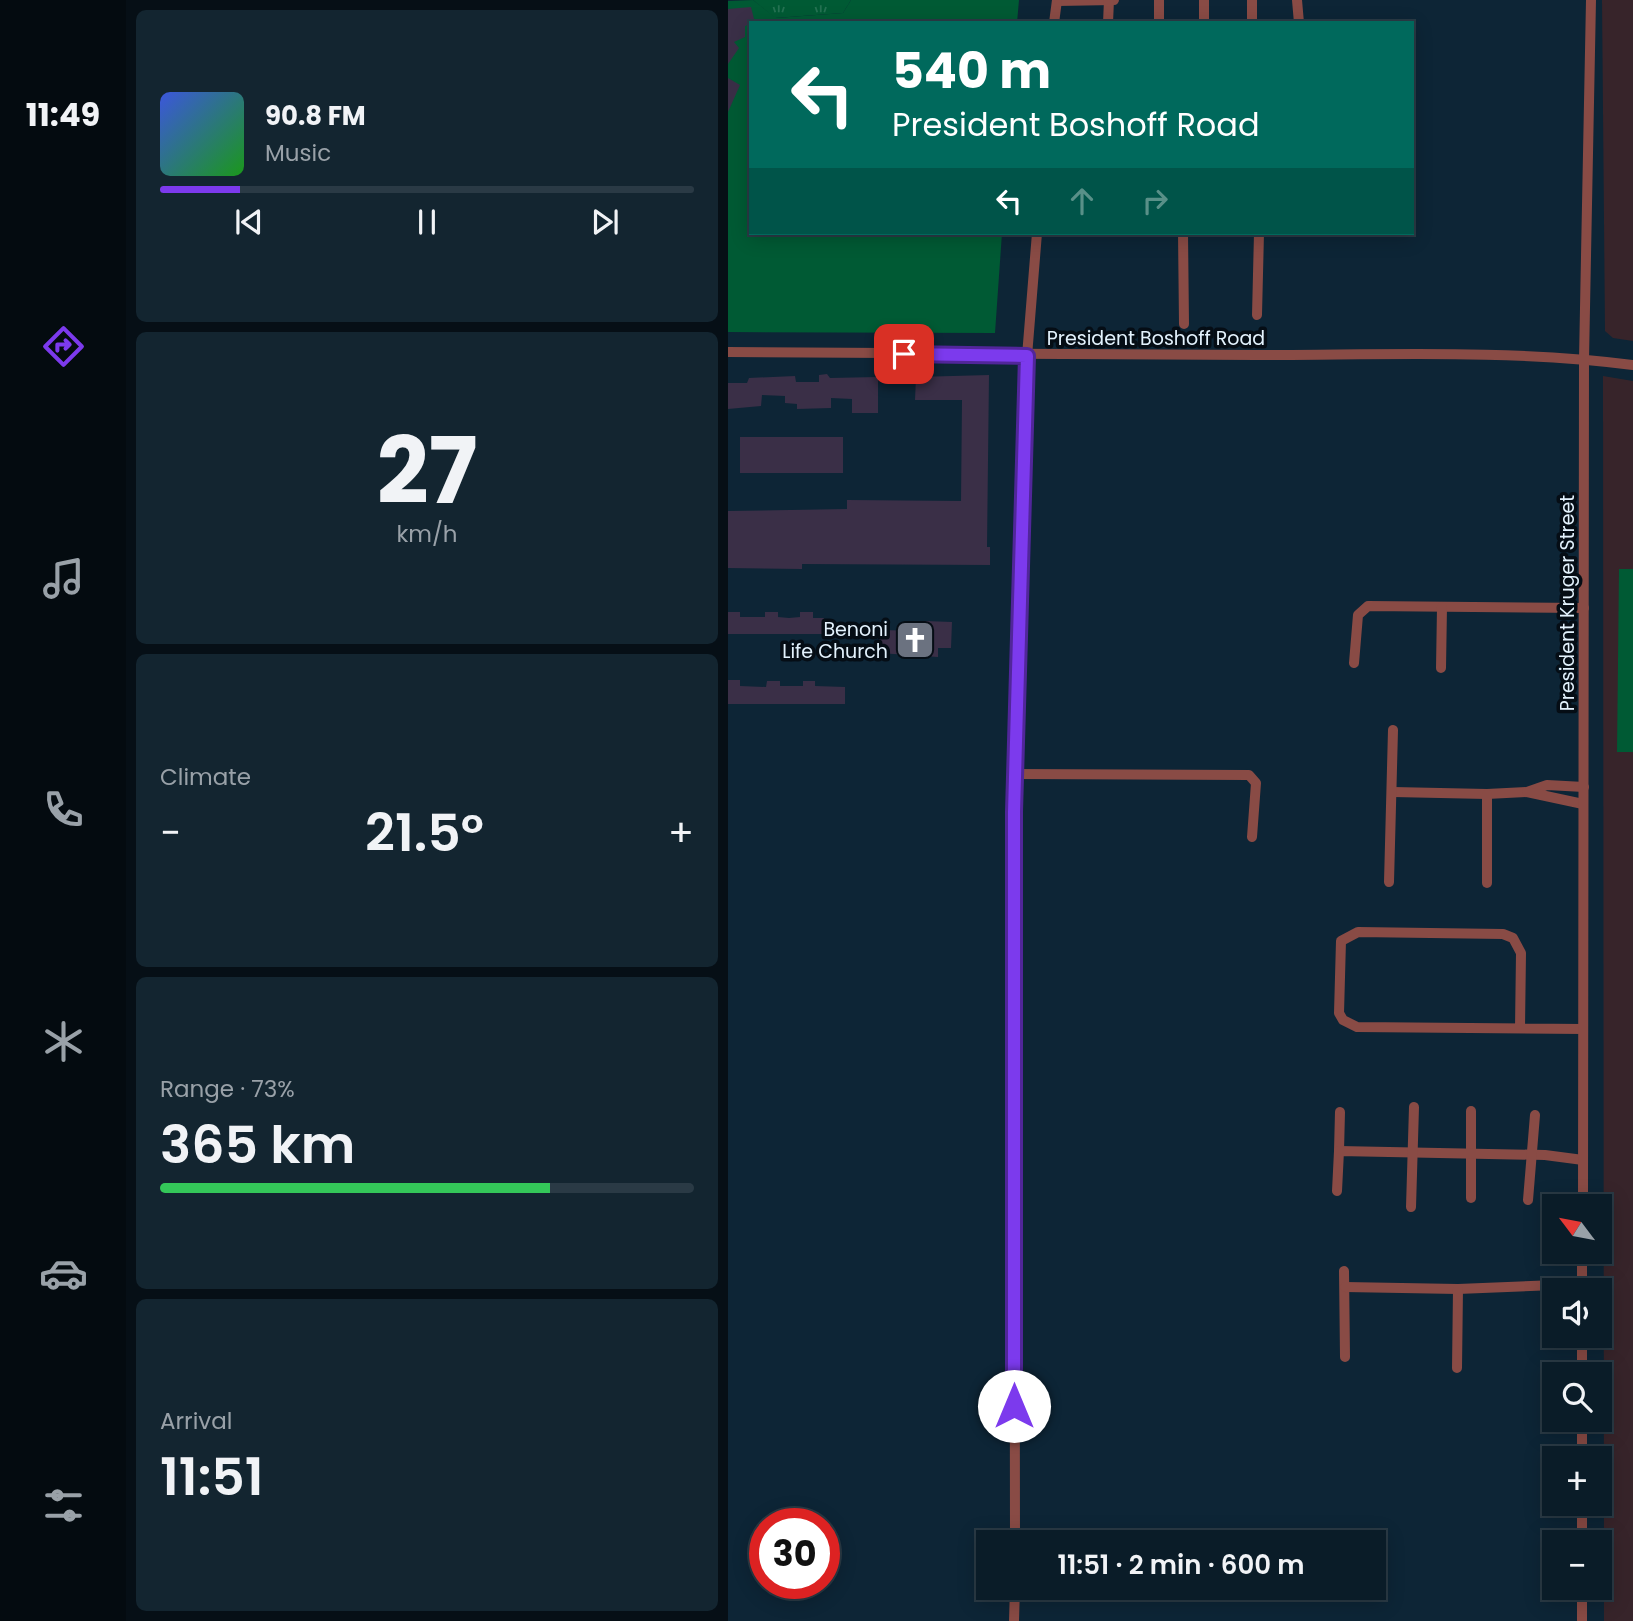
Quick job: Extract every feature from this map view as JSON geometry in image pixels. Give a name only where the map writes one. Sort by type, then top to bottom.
[{"type":"street","points":[[1159,0],[1159,21]]},
{"type":"street","points":[[1204,0],[1204,21]]},
{"type":"street","points":[[1252,0],[1252,21]]},
{"type":"street","points":[[1297,0],[1299,21]]},
{"type":"street","name":"President Kruger Street","points":[[1583,1194],[1584,359],[1591,0]]},
{"type":"street","points":[[1054,21],[1057,1],[1110,1],[1108,21]]},
{"type":"street","points":[[1015,1530],[1015,774],[1027,356],[1037,235]]},
{"type":"street","points":[[1184,235],[1184,324]]},
{"type":"street","points":[[1257,315],[1259,235]]},
{"type":"street","name":"President Boshoff Road","points":[[728,352],[1027,356],[1424,355],[1584,359],[1633,365]]},
{"type":"street","points":[[1441,668],[1442,607]]},
{"type":"street","points":[[1354,663],[1358,615],[1362,609],[1584,608]]},
{"type":"street","points":[[1389,882],[1393,730]]},
{"type":"street","points":[[1015,774],[1249,775],[1256,783],[1252,837]]},
{"type":"street","points":[[1527,792],[1547,785],[1584,787]]},
{"type":"street","points":[[1393,792],[1527,792],[1583,804]]},
{"type":"street","points":[[1487,794],[1487,883]]},
{"type":"street","points":[[1520,1028],[1521,953],[1513,938],[1503,934],[1358,932],[1341,941],[1339,1013],[1350,1024],[1520,1028],[1583,1029]]},
{"type":"street","points":[[1411,1208],[1414,1107]]},
{"type":"street","points":[[1471,1111],[1471,1198]]},
{"type":"street","points":[[1337,1191],[1340,1112]]},
{"type":"street","points":[[1528,1200],[1535,1115]]},
{"type":"street","points":[[1339,1151],[1531,1154],[1583,1160]]},
{"type":"street","points":[[1345,1271],[1345,1357]]},
{"type":"street","points":[[1345,1287],[1542,1288]]},
{"type":"street","points":[[1457,1368],[1458,1289]]},
{"type":"street","points":[[1014,1621],[1015,1600]]},
{"type":"street","points":[[1582,1600],[1582,1621]]},
{"type":"shaded area","points":[[1602,0],[1633,0],[1633,341],[1613,338],[1605,331]]},
{"type":"shaded area","points":[[1603,376],[1633,381],[1633,1621],[1604,1621],[1604,1600],[1612,1600],[1612,1530],[1604,1530],[1604,1516],[1612,1516],[1612,1446],[1604,1446],[1604,1432],[1612,1432],[1612,1362],[1604,1362],[1604,1348],[1612,1348],[1612,1278],[1604,1278],[1604,1264],[1612,1264],[1612,1194],[1604,1194]]},
{"type":"green space","points":[[753,0],[851,0],[843,13],[775,18]]},
{"type":"green space","points":[[753,0],[776,18],[843,13],[851,0],[1019,0],[1017,21],[749,21],[749,235],[1002,235],[995,333],[728,332],[728,1]]},
{"type":"green space","points":[[1619,569],[1633,569],[1633,752],[1617,752]]},
{"type":"building","points":[[751,7],[754,21],[749,21],[749,25],[745,26],[745,37],[734,42],[739,48],[728,64],[728,9]]},
{"type":"building","points":[[728,78],[740,85],[728,112]]},
{"type":"building","points":[[827,374],[830,378],[878,377],[878,413],[852,413],[852,399],[831,398],[831,408],[797,409],[797,404],[785,403],[785,396],[762,395],[761,406],[728,409],[728,383],[747,383],[749,378],[795,376],[796,382],[819,382],[819,375]]},
{"type":"building","points":[[989,375],[987,547],[990,547],[990,565],[802,564],[802,569],[728,568],[728,511],[847,509],[847,500],[961,501],[962,400],[915,400],[916,377]]},
{"type":"building","points":[[740,437],[843,437],[843,473],[740,473]]},
{"type":"building","points":[[728,612],[740,612],[740,617],[765,617],[765,612],[778,612],[778,617],[789,618],[800,617],[800,612],[813,612],[813,618],[824,618],[824,634],[728,634]]},
{"type":"building","name":"Benoni Life Church","points":[[925,621],[952,622],[951,648],[938,648],[938,657],[879,653],[879,630],[925,631]]},
{"type":"building","points":[[728,680],[740,680],[740,686],[766,687],[767,681],[780,681],[780,686],[803,686],[803,681],[815,681],[815,686],[845,687],[845,704],[728,704]]},
{"type":"place","name":"Benoni Life Church","points":[[915,640]]},
{"type":"route","points":[[904,354],[1027,356],[1014,812],[1014,1406]]}]
